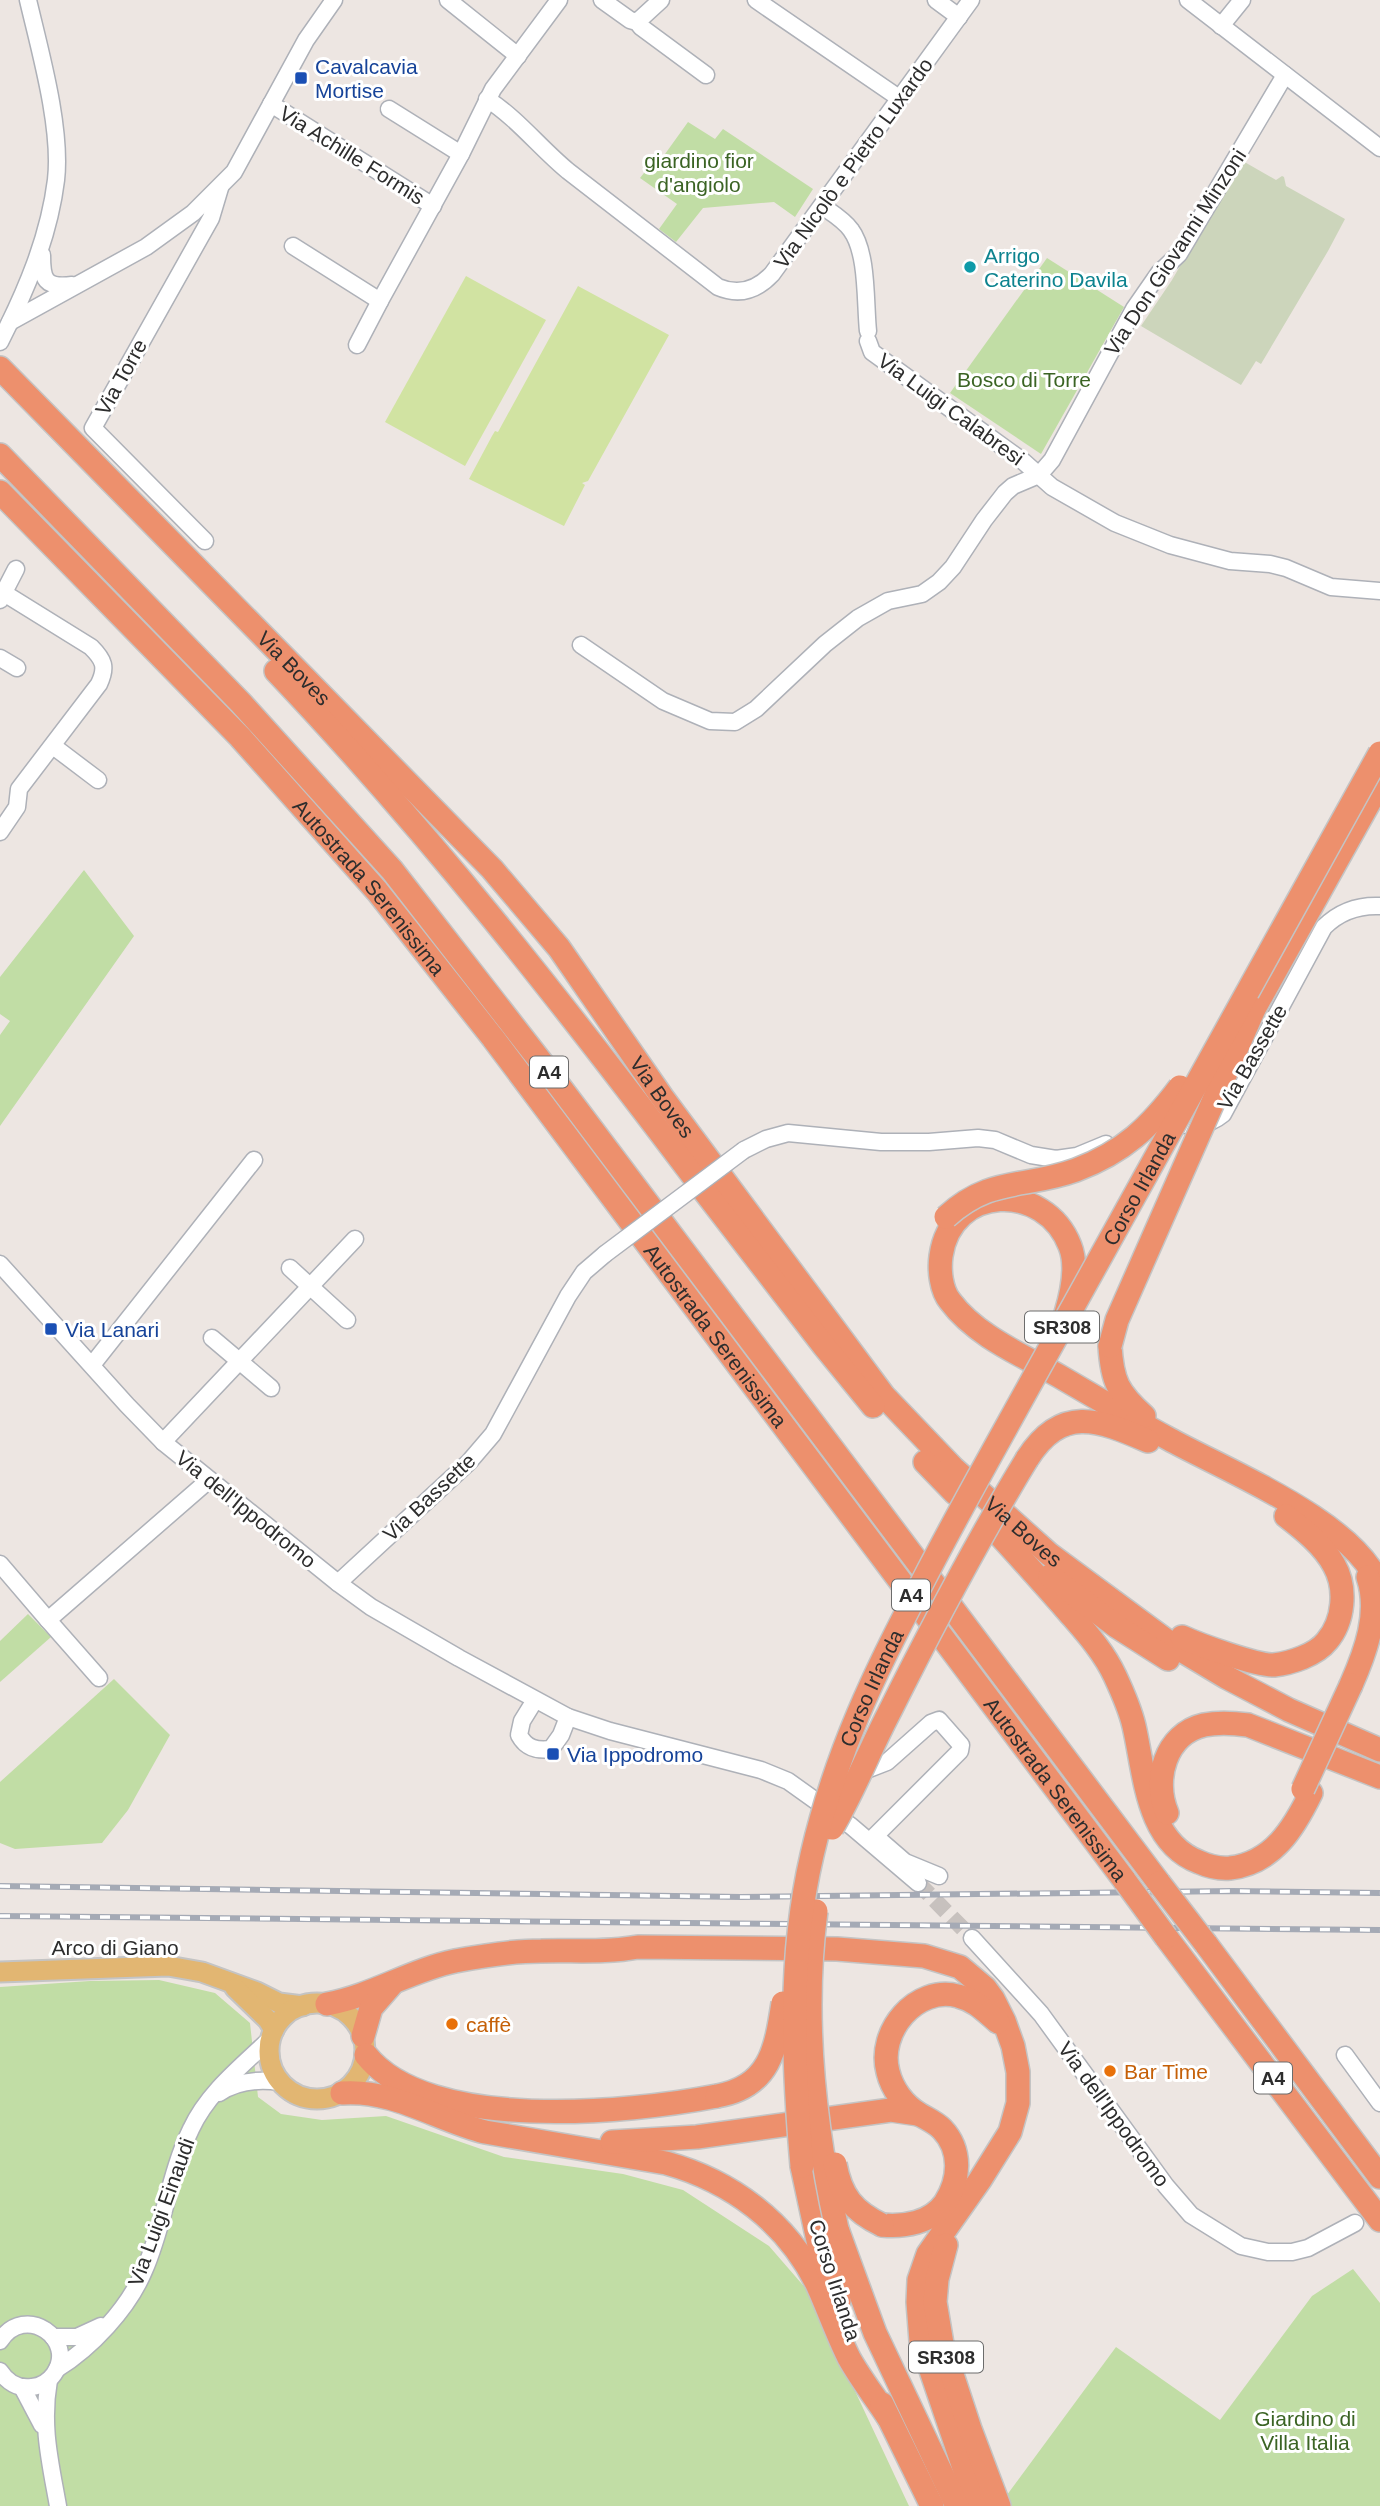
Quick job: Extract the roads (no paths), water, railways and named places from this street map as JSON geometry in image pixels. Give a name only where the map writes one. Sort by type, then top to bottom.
[{"type":"highway","name":"Via Boves","points":[[0,368],[492,869],[559,948],[662,1097],[884,1396],[953,1468],[1034,1541],[1171,1644],[1289,1710],[1380,1750]]},
{"type":"highway","name":"Via Boves","points":[[0,388],[243,636],[383,789],[542,978],[773,1282],[859,1389],[955,1493]]},
{"type":"highway","name":"Autostrada Serenissima","points":[[0,456],[241,703],[391,870],[550,1074],[1380,2177]]},
{"type":"highway","name":"Autostrada Serenissima","points":[[0,492],[240,737],[321,826],[402,922],[493,1038],[1380,2220]]},
{"type":"highway","name":"Corso Irlanda","points":[[932,2506],[888,2417],[846,2322],[819,2245],[802,2166],[796,2091],[794,2012],[799,1924],[811,1856],[828,1793],[874,1674],[952,1524],[1380,753]]},
{"type":"highway","name":"Corso Irlanda","points":[[957,2506],[875,2333],[837,2229],[818,2134],[811,1974],[814,1927],[830,1818],[889,1672],[1380,783]]},
{"type":"highway","points":[[1034,1541],[1177,1635],[1204,1648],[1273,1665],[1311,1654],[1327,1641],[1338,1619],[1342,1583],[1334,1565],[1309,1534],[1204,1463],[1130,1404],[1111,1373],[1110,1346],[1117,1320],[1254,1009]]},
{"type":"highway","points":[[1225,1030],[1154,1121],[1128,1143],[1075,1171],[999,1186],[977,1193],[960,1204],[934,1238],[931,1263],[934,1285],[942,1304],[961,1324],[1006,1354],[1159,1440],[1353,1535],[1374,1547],[1380,1554]]},
{"type":"highway","points":[[950,1220],[987,1201],[1007,1199],[1026,1202],[1047,1213],[1071,1247],[1074,1271],[1071,1297],[1060,1329]]},
{"type":"highway","points":[[830,1818],[847,1803],[911,1668],[1036,1446],[1054,1429],[1075,1421],[1097,1422],[1204,1463]]},
{"type":"highway","points":[[1310,1515],[1345,1540],[1366,1561],[1377,1578],[1380,1589]]},
{"type":"highway","points":[[1285,1516],[1323,1534],[1348,1552],[1362,1567],[1373,1587],[1376,1623],[1354,1688]]},
{"type":"highway","name":"Via Boves","points":[[1307,1791],[1293,1828],[1278,1846],[1261,1859],[1240,1867],[1218,1869],[1177,1850],[1163,1832],[1145,1790],[1133,1724],[1115,1675],[1096,1644],[994,1529],[1072,1593],[1160,1655],[1245,1704],[1327,1745],[1380,1767]]},
{"type":"highway","points":[[1380,1633],[1354,1688],[1307,1791],[1272,1839],[1255,1850],[1236,1856],[1218,1857],[1183,1842],[1174,1830],[1161,1800],[1161,1773],[1170,1750],[1183,1735],[1202,1726],[1226,1722],[1248,1725],[1380,1777]]},
{"type":"highway","points":[[393,1983],[371,2008],[364,2045],[374,2065],[403,2086],[429,2095],[477,2106],[532,2111],[622,2109],[732,2094],[754,2082],[771,2060],[799,1924]]},
{"type":"highway","points":[[327,2004],[344,2001],[456,1961],[537,1951],[619,1951],[638,1947],[836,1949],[924,1956],[960,1967],[985,1988],[993,1999],[1007,2031],[1018,2072],[1018,2103],[1010,2132],[928,2254],[919,2280],[921,2341],[977,2506]]},
{"type":"highway","points":[[812,2036],[821,2070],[827,2128],[837,2173],[849,2200],[856,2210],[882,2225],[899,2227],[917,2223],[943,2206],[956,2179],[957,2161],[953,2146],[943,2130],[918,2114],[892,2085],[886,2059],[897,2022],[911,2005],[941,1995],[957,1996],[977,2003],[1007,2031]]},
{"type":"highway","points":[[342,2093],[384,2095],[460,2125],[645,2158],[688,2169],[731,2189],[758,2208],[796,2248],[816,2281],[849,2358],[888,2417]]},
{"type":"highway","points":[[550,2143],[697,2137],[891,2110],[918,2114]]},
{"type":"highway","name":"SR308","points":[[963,2204],[941,2259],[935,2302],[942,2344],[952,2376],[999,2506]]},
{"type":"main road","name":"Arco di Giano","points":[[0,1972],[169,1966],[202,1972],[279,2003],[303,2006]]},
{"type":"main road","name":"Arco di Giano","points":[[229,1983],[268,2020],[273,2034]]},
{"type":"main road","points":[[327,2004],[343,2010],[355,2021],[364,2045],[358,2077],[342,2093],[326,2099],[309,2099],[293,2093],[280,2082],[271,2066],[269,2052],[273,2034],[286,2015],[303,2006],[327,2004]]},
{"type":"street","points":[[6,331],[42,245],[56,179],[55,126],[28,0]]},
{"type":"street","points":[[6,331],[74,285],[146,247],[193,213],[234,172],[306,40],[334,0]]},
{"type":"street","points":[[448,0],[517,56]]},
{"type":"street","points":[[357,345],[461,154],[487,100],[559,0]]},
{"type":"street","points":[[601,0],[630,20],[638,22]]},
{"type":"street","points":[[638,22],[661,0]]},
{"type":"street","points":[[756,0],[900,98]]},
{"type":"street","points":[[936,0],[959,17]]},
{"type":"street","name":"Via Nicolò e Pietro Luxardo","points":[[487,100],[500,108],[544,152],[718,287],[727,291],[752,289],[763,283],[822,206],[971,0]]},
{"type":"street","points":[[1188,0],[1380,148]]},
{"type":"street","points":[[1221,26],[1242,0]]},
{"type":"street","points":[[638,22],[640,27],[706,75]]},
{"type":"street","name":"Via Don Giovanni Minzoni","points":[[581,645],[663,701],[710,721],[736,722],[756,709],[825,644],[858,618],[888,601],[922,594],[939,582],[953,567],[1005,493],[1013,486],[1039,475],[1052,460],[1134,309],[1159,273],[1179,254],[1285,75]]},
{"type":"street","name":"Via Achille Formis","points":[[271,104],[433,206]]},
{"type":"street","points":[[389,109],[461,154]]},
{"type":"street","name":"Via Torre","points":[[205,541],[93,428],[211,218],[221,185]]},
{"type":"street","name":"Via Luigi Calabresi","points":[[822,206],[850,228],[857,240],[862,260],[868,336],[872,352],[1024,461],[1039,475]]},
{"type":"street","points":[[42,245],[42,272],[48,283],[56,287],[74,285]]},
{"type":"street","points":[[293,246],[380,301]]},
{"type":"street","points":[[1039,475],[1063,493],[1142,536],[1230,561],[1270,564],[1331,587],[1380,591]]},
{"type":"street","points":[[0,832],[17,807],[19,789],[54,746],[99,684],[105,671],[103,659],[91,647],[2,597],[16,569]]},
{"type":"street","points":[[0,658],[17,668]]},
{"type":"street","points":[[54,746],[98,780]]},
{"type":"street","name":"Via Bassette","points":[[338,1583],[469,1462],[493,1434],[568,1296],[584,1272],[744,1150],[766,1139],[788,1133],[881,1142],[978,1138],[995,1140],[1031,1155],[1056,1159],[1091,1152],[1147,1122],[1200,1125],[1214,1121],[1223,1114],[1324,927],[1338,915],[1351,909],[1380,906]]},
{"type":"street","points":[[92,1365],[254,1160]]},
{"type":"street","points":[[163,1442],[355,1239]]},
{"type":"street","name":"Via dell'Ippodromo","points":[[0,1264],[163,1442],[338,1583],[405,1628],[568,1717],[610,1731],[761,1770],[788,1781],[830,1818],[918,1883]]},
{"type":"street","points":[[290,1268],[347,1320]]},
{"type":"street","points":[[212,1338],[271,1388]]},
{"type":"street","points":[[48,1620],[209,1480]]},
{"type":"street","points":[[0,1564],[99,1678]]},
{"type":"street","points":[[535,1700],[522,1721],[519,1735],[529,1747],[551,1749],[561,1735],[568,1717]]},
{"type":"street","points":[[830,1818],[838,1786],[852,1775],[887,1762],[931,1723],[940,1720],[961,1745],[960,1751],[875,1836],[905,1862],[939,1876]]},
{"type":"street","name":"Via dell'Ippodromo","points":[[972,1938],[1045,2021],[1166,2186],[1191,2215],[1241,2246],[1281,2252],[1317,2238],[1327,2237],[1355,2223]]},
{"type":"street","name":"Via Luigi Einaudi","points":[[53,2375],[86,2348],[127,2302],[146,2269],[180,2155],[191,2128],[225,2080],[273,2034]]},
{"type":"street","points":[[1345,2055],[1380,2103]]},
{"type":"street","points":[[211,2098],[229,2087],[262,2079],[280,2082]]},
{"type":"street","points":[[0,2341],[10,2330],[26,2324],[43,2328],[53,2337],[59,2349],[45,2404],[45,2430],[58,2506]]},
{"type":"street","points":[[53,2337],[77,2337],[107,2324]]},
{"type":"street","points":[[0,2371],[9,2382],[22,2387],[34,2387],[53,2375]]},
{"type":"street","points":[[22,2387],[45,2430]]},
{"type":"tunnel","points":[[918,1883],[972,1938]]},
{"type":"railway","points":[[0,1886],[741,1897],[1232,1891],[1380,1893]]},
{"type":"railway","points":[[0,1916],[1380,1930]]},
{"type":"place","name":"Cavalcavia Mortise","points":[[301,78]]},
{"type":"place","name":"Arrigo Caterino Davila","points":[[970,267]]},
{"type":"place","name":"Via Lanari","points":[[51,1329]]},
{"type":"place","name":"Via Ippodromo","points":[[553,1754]]},
{"type":"place","name":"caffè","points":[[452,2024]]},
{"type":"place","name":"Bar Time","points":[[1110,2071]]},
{"type":"park label","name":"giardino fior d'angiolo","points":[[699,172]]},
{"type":"park label","name":"Bosco di Torre","points":[[1024,379]]},
{"type":"park label","name":"Giardino di Villa Italia","points":[[1305,2430]]}]
